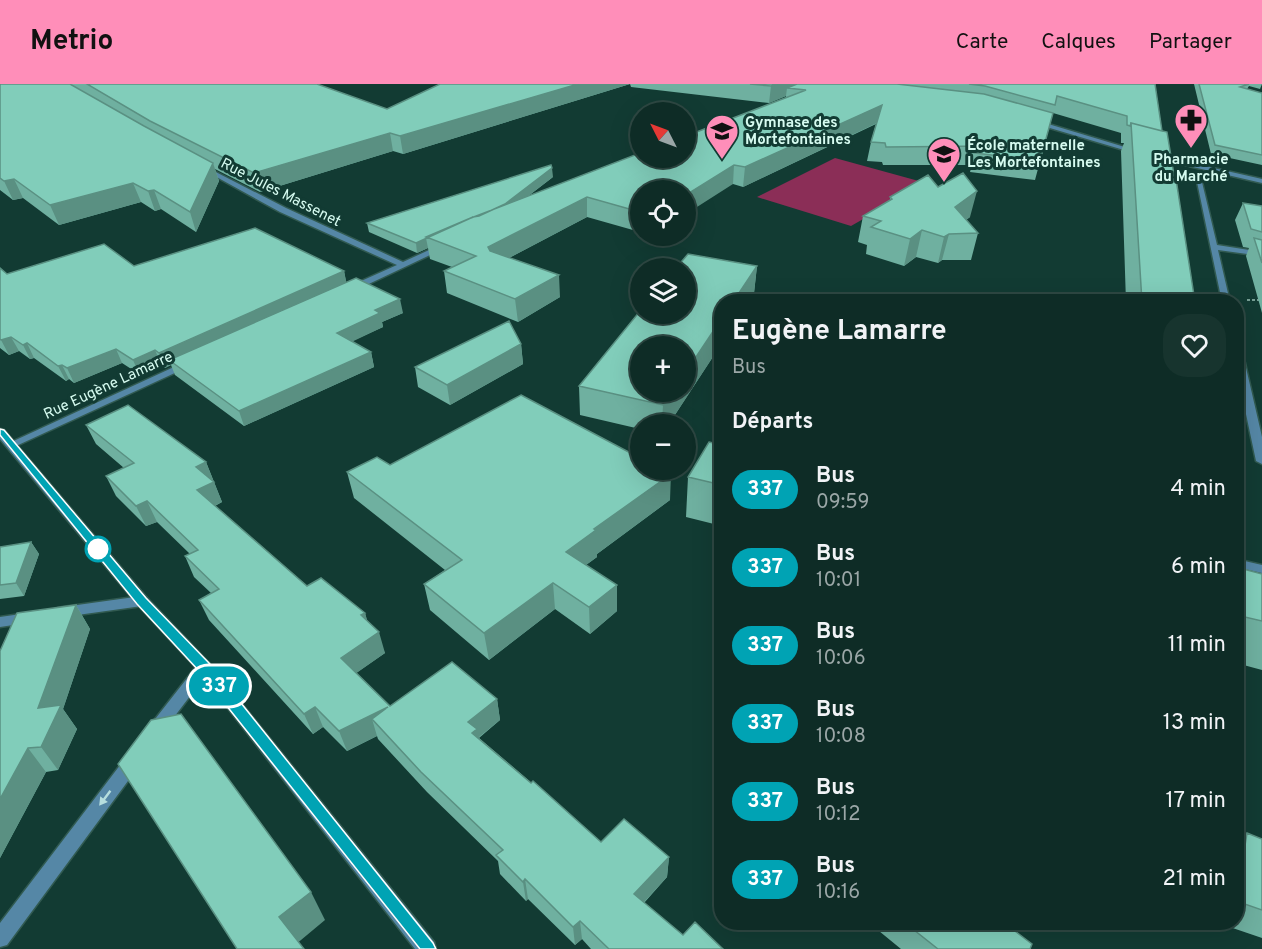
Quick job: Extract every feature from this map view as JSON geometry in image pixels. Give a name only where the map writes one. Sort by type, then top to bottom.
[{"type":"street","points":[[1027,119],[1140,153]]},
{"type":"street","points":[[1152,156],[1262,181]]},
{"type":"street","name":"Rue Jules Massenet","points":[[193,162],[283,210],[403,265]]},
{"type":"street","points":[[1198,178],[1224,294]]},
{"type":"street","points":[[349,290],[454,241]]},
{"type":"street","points":[[1215,247],[1262,254]]},
{"type":"street","name":"Rue Eugène Lamarre","points":[[12,444],[198,359]]},
{"type":"street","points":[[1244,381],[1262,461]]},
{"type":"street","points":[[0,432],[142,601],[204,667],[427,949]]},
{"type":"street","points":[[1244,564],[1262,569]]},
{"type":"street","points":[[0,622],[142,601]]},
{"type":"street","points":[[0,938],[204,667]]},
{"type":"shaded area","points":[[835,158],[926,183],[851,226],[757,197]]},
{"type":"building","points":[[0,84],[70,84],[213,163],[190,212],[154,190],[148,191],[133,183],[50,205],[14,179],[4,181],[0,178]]},
{"type":"building","points":[[87,84],[317,84],[387,109],[440,84],[578,84],[400,136],[390,133],[254,173],[150,121]]},
{"type":"building","points":[[750,84],[777,84],[771,86]]},
{"type":"building","points":[[797,84],[897,84],[984,94],[1053,113],[1040,161],[975,153],[987,146],[886,147],[885,143],[871,142],[882,105],[745,167],[734,165],[696,189],[696,180],[630,180],[630,209],[587,197],[488,247],[490,251],[559,275],[515,299],[444,271],[476,256],[426,237],[630,157],[630,168],[696,168],[696,132],[806,90],[787,88]]},
{"type":"building","points":[[969,84],[1155,84],[1162,131],[1131,123],[1130,126],[1127,125],[1127,116],[1057,96],[1055,105],[985,86]]},
{"type":"building","points":[[1199,84],[1249,84],[1240,87],[1262,93],[1262,155],[1215,145]]},
{"type":"building","points":[[1131,123],[1167,132],[1174,175],[1170,178],[1176,179],[1194,294],[1142,294]]},
{"type":"building","points":[[551,165],[552,168],[505,204],[416,243],[367,223]]},
{"type":"building","points":[[963,173],[977,191],[955,207],[978,233],[949,234],[944,237],[922,230],[910,239],[871,227],[881,221],[863,216],[928,175],[938,187]]},
{"type":"building","points":[[1243,203],[1262,206],[1262,232],[1251,229]]},
{"type":"building","points":[[255,228],[344,271],[159,353],[155,350],[133,360],[116,349],[67,368],[62,365],[58,366],[27,343],[23,345],[11,337],[0,339],[0,268],[7,274],[104,244],[134,266]]},
{"type":"building","points":[[1254,238],[1262,240],[1262,263]]},
{"type":"building","points":[[688,254],[757,266],[738,294],[714,294],[714,330],[696,357],[696,336],[630,336],[630,398],[579,386],[630,323],[696,324],[696,258],[685,258]]},
{"type":"building","points":[[356,278],[400,299],[375,310],[380,313],[337,333],[371,352],[239,411],[169,360]]},
{"type":"building","points":[[509,321],[521,344],[447,385],[415,367]]},
{"type":"building","points":[[521,395],[630,453],[630,480],[663,480],[566,552],[617,585],[589,607],[553,583],[484,633],[424,584],[462,560],[347,472],[377,457],[390,465]]},
{"type":"building","points":[[650,402],[665,402],[663,405]]},
{"type":"building","points":[[128,405],[206,462],[196,467],[214,482],[197,490],[307,586],[321,578],[365,613],[361,615],[379,632],[341,658],[390,706],[452,662],[497,699],[468,722],[477,729],[472,733],[531,783],[533,781],[601,842],[624,819],[669,857],[634,894],[683,935],[695,922],[723,949],[609,949],[580,921],[573,927],[525,879],[523,882],[496,855],[503,850],[421,772],[372,719],[388,707],[339,731],[315,707],[304,714],[199,600],[219,589],[185,556],[198,550],[147,501],[136,506],[106,476],[134,463],[86,425]]},
{"type":"building","points":[[709,442],[714,443],[714,483],[696,479],[696,464]]},
{"type":"building","points":[[31,542],[16,583],[0,585],[0,547]]},
{"type":"building","points":[[1244,569],[1262,574],[1262,621],[1244,617]]},
{"type":"building","points":[[76,605],[38,708],[61,705],[41,747],[28,748],[0,799],[0,651],[17,613]]},
{"type":"building","points":[[181,714],[311,892],[279,917],[304,949],[237,949],[118,764],[151,720]]},
{"type":"building","points":[[1247,833],[1262,839],[1262,910],[1244,904],[1244,852]]},
{"type":"building","points":[[914,930],[1014,930],[1032,944],[1030,949],[938,949]]},
{"type":"bus line","name":"337","points":[[0,432],[142,601],[204,667],[427,949]]},
{"type":"place","name":"Pharmacie du Marché","points":[[1191,149]]},
{"type":"place","name":"Gymnase des Mortefontaines","points":[[722,160]]},
{"type":"place","name":"École maternelle Les Mortefontaines","points":[[944,183]]}]
